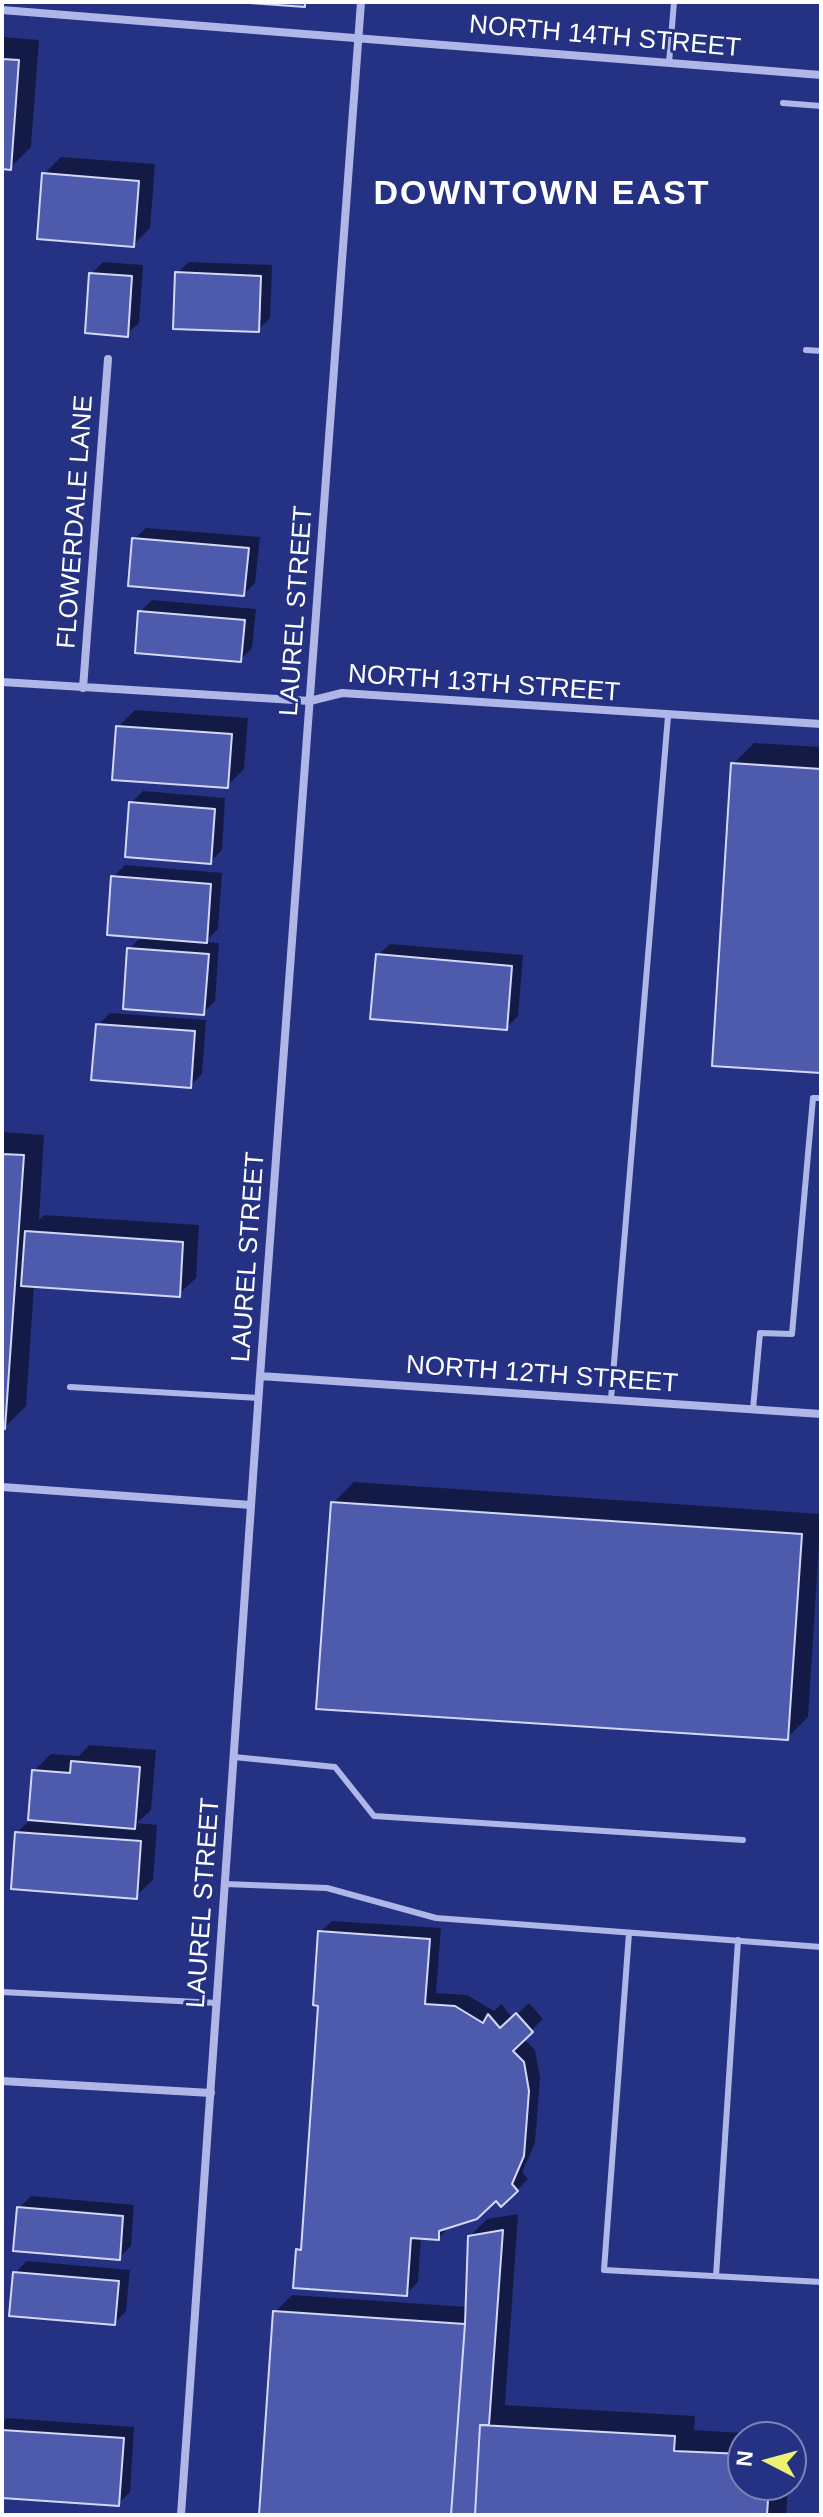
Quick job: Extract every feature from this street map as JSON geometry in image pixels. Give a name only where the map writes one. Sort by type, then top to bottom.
[{"type":"street","name":"LAUREL STREET","points":[[181,2515],[260,1376],[361,2]]},
{"type":"street","name":"NORTH 14TH STREET","points":[[2,10],[821,75]]},
{"type":"street","name":"FLOWERDALE LANE","points":[[83,688],[108,359]]},
{"type":"street","name":"NORTH 13TH STREET","points":[[2,682],[310,701],[342,693],[821,724]]},
{"type":"street","name":"NORTH 12TH STREET","points":[[260,1376],[821,1414]]},
{"type":"street","points":[[2,1487],[251,1505]]},
{"type":"street","points":[[2,2081],[211,2093]]},
{"type":"lane","points":[[669,63],[674,2]]},
{"type":"lane","points":[[783,103],[821,106]]},
{"type":"lane","points":[[806,350],[821,351]]},
{"type":"lane","points":[[611,1399],[668,716]]},
{"type":"lane","points":[[753,1409],[760,1333],[792,1334],[813,1098],[821,1098]]},
{"type":"lane","points":[[70,1387],[259,1398]]},
{"type":"lane","points":[[234,1757],[335,1767],[374,1816],[743,1840]]},
{"type":"lane","points":[[225,1884],[327,1888],[436,1918],[821,1947]]},
{"type":"lane","points":[[629,1933],[604,2270],[821,2282]]},
{"type":"lane","points":[[716,2276],[738,1940]]},
{"type":"lane","points":[[2,1992],[217,2003]]},
{"type":"building","points":[[236,2],[305,2],[305,7]]},
{"type":"building","points":[[2,59],[19,60],[11,170],[2,169]]},
{"type":"building","points":[[42,173],[139,181],[134,247],[37,239]]},
{"type":"building","points":[[175,272],[261,276],[259,332],[173,329]]},
{"type":"building","points":[[89,273],[132,276],[128,337],[85,333]]},
{"type":"building","points":[[132,538],[249,548],[244,596],[128,586]]},
{"type":"building","points":[[138,611],[245,620],[241,662],[135,653]]},
{"type":"building","points":[[116,726],[232,734],[228,788],[112,780]]},
{"type":"building","points":[[731,763],[821,769],[821,1073],[712,1066]]},
{"type":"building","points":[[129,802],[215,809],[211,864],[125,857]]},
{"type":"building","points":[[111,876],[211,884],[207,943],[107,935]]},
{"type":"building","points":[[127,948],[209,954],[204,1015],[123,1009]]},
{"type":"building","points":[[376,954],[512,966],[507,1030],[370,1019]]},
{"type":"building","points":[[96,1024],[195,1031],[191,1088],[91,1080]]},
{"type":"building","points":[[2,1154],[24,1155],[5,1429],[2,1429]]},
{"type":"building","points":[[25,1231],[183,1242],[180,1297],[21,1286]]},
{"type":"building","points":[[331,1502],[802,1534],[788,1740],[316,1709]]},
{"type":"building","points":[[71,1761],[140,1767],[135,1829],[28,1820],[32,1770],[70,1773]]},
{"type":"building","points":[[15,1832],[141,1841],[137,1899],[11,1889]]},
{"type":"building","points":[[318,1931],[430,1939],[425,2004],[455,2006],[483,2023],[488,2014],[500,2028],[516,2013],[533,2032],[513,2051],[524,2062],[529,2091],[524,2156],[512,2184],[518,2191],[501,2207],[496,2201],[477,2219],[439,2231],[439,2240],[411,2238],[407,2296],[293,2288],[296,2249],[301,2250],[318,2006],[313,2005]]},
{"type":"building","points":[[17,2207],[123,2216],[120,2260],[13,2251]]},
{"type":"building","points":[[503,2230],[489,2425],[480,2425],[475,2515],[451,2515],[468,2236]]},
{"type":"building","points":[[13,2272],[119,2281],[115,2325],[9,2316]]},
{"type":"building","points":[[273,2311],[465,2324],[451,2515],[259,2515]]},
{"type":"building","points":[[480,2425],[675,2436],[674,2451],[727,2453],[727,2501],[768,2501],[767,2515],[475,2515]]},
{"type":"building","points":[[2,2430],[124,2438],[119,2506],[2,2498]]},
{"type":"district","name":"DOWNTOWN EAST","points":[[542,195]]}]
